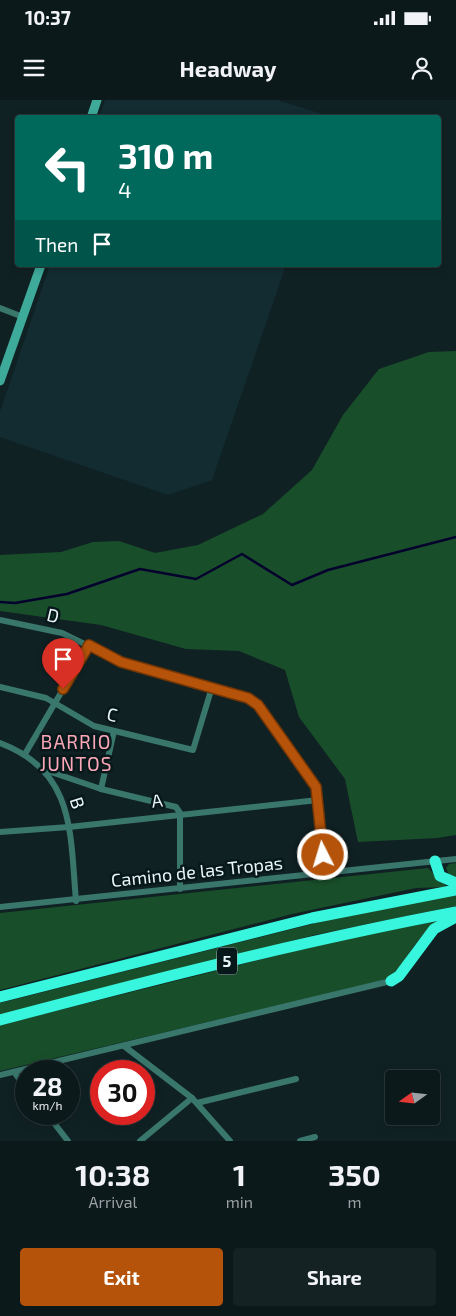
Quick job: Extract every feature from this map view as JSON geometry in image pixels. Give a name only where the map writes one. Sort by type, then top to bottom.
[{"type":"highway","points":[[435,861],[440,876],[456,883]]},
{"type":"highway","name":"5","points":[[0,997],[312,918],[456,890]]},
{"type":"highway","name":"5","points":[[0,1020],[226,961],[348,933],[456,912]]},
{"type":"highway","points":[[391,981],[399,976],[434,929],[456,917]]},
{"type":"main road","points":[[92,115],[97,100]]},
{"type":"main road","points":[[0,381],[40,267]]},
{"type":"street","points":[[0,308],[23,317]]},
{"type":"street","name":"D","points":[[0,620],[62,633],[121,662],[248,698],[258,705],[316,787],[325,874]]},
{"type":"street","points":[[25,754],[89,645]]},
{"type":"street","name":"C","points":[[0,687],[38,695],[94,726],[194,750],[212,687]]},
{"type":"street","points":[[101,789],[114,731]]},
{"type":"street","name":"B","points":[[0,743],[25,754],[45,770],[61,798],[69,827],[76,900]]},
{"type":"street","points":[[45,770],[101,789],[176,807],[180,813],[180,889]]},
{"type":"street","name":"A","points":[[0,832],[69,827],[180,813],[318,800]]},
{"type":"street","name":"Camino de las Tropas","points":[[0,907],[456,859]]},
{"type":"street","points":[[0,1075],[391,981]]},
{"type":"street","points":[[124,1046],[195,1100],[230,1141]]},
{"type":"street","points":[[144,1140],[195,1100],[296,1080]]},
{"type":"street","points":[[56,1125],[68,1141]]},
{"type":"street","points":[[300,1141],[315,1137]]},
{"type":"shaded area","points":[[105,100],[277,100],[326,115],[100,115]]},
{"type":"shaded area","points":[[49,267],[285,267],[212,480],[168,495],[0,437],[0,412]]},
{"type":"green space","points":[[456,351],[456,835],[437,838],[358,842],[345,779],[299,717],[285,670],[239,651],[186,649],[101,625],[0,611],[0,555],[61,552],[93,542],[119,541],[155,553],[198,545],[263,514],[312,470],[343,415],[379,369],[429,352]]},
{"type":"green space","points":[[456,863],[456,877],[449,875],[446,868],[449,864]]},
{"type":"green space","points":[[428,868],[447,887],[416,888],[292,914],[0,990],[0,913]]},
{"type":"green space","points":[[456,894],[456,906],[314,935],[0,1016],[0,1003],[352,914]]},
{"type":"green space","points":[[439,921],[421,937],[398,969],[378,982],[47,1060],[15,1060],[15,1067],[0,1071],[0,1025],[342,939]]},
{"type":"waterway","points":[[0,602],[15,603],[67,594],[140,569],[196,579],[242,554],[292,585],[328,570],[456,537]]},
{"type":"district","name":"BARRIO JUNTOS","points":[[76,753]]},
{"type":"route","points":[[63,689],[89,645],[107,657],[121,662],[212,687],[254,701],[271,722],[316,787],[323,855]]}]
